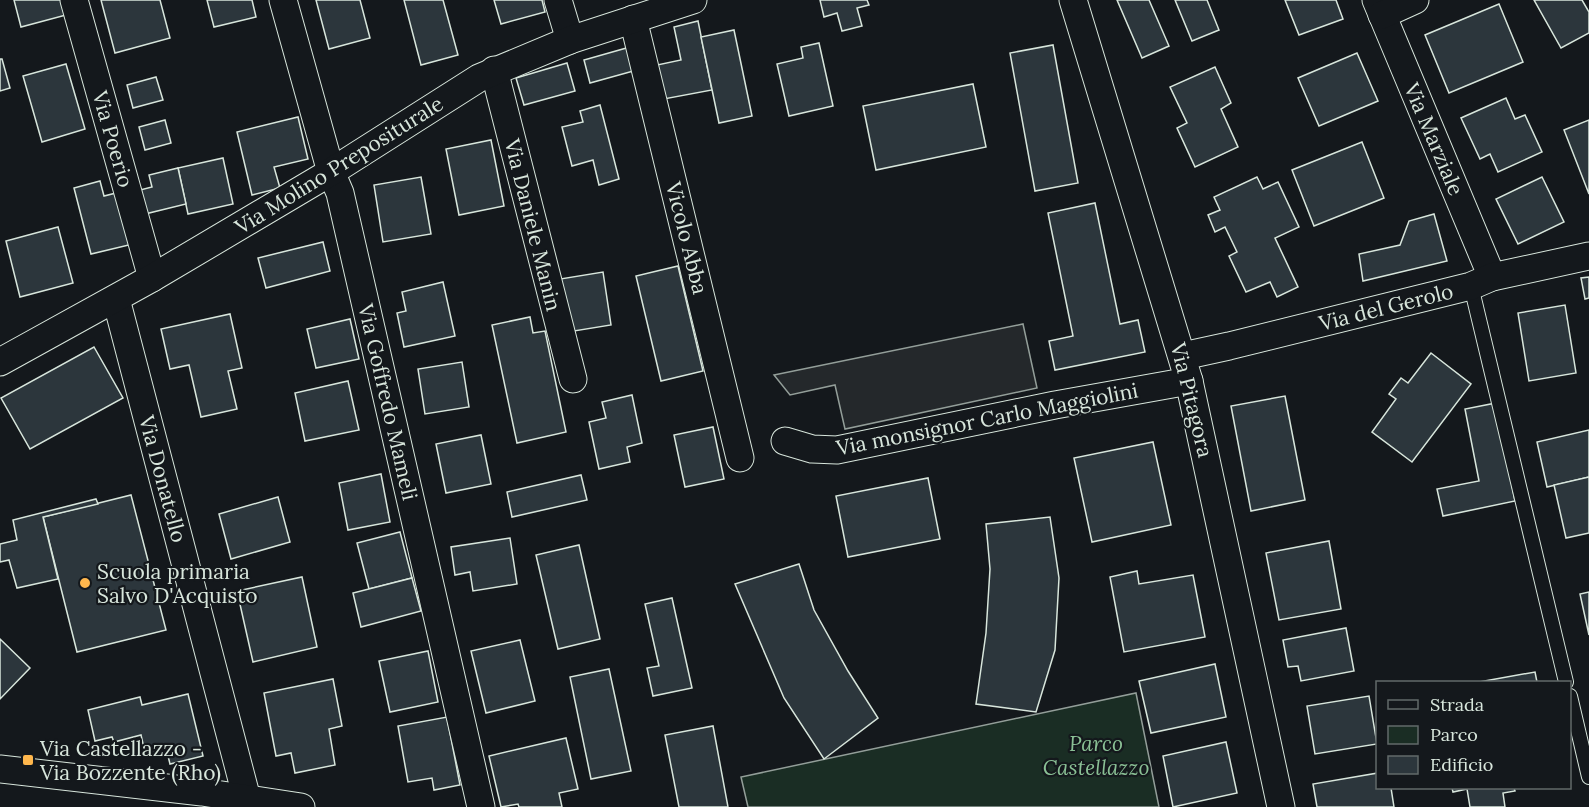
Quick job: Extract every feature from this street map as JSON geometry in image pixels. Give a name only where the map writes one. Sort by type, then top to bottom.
[{"type":"street","name":"Via Poerio","points":[[74,0],[152,278]]},
{"type":"street","name":"Via Goffredo Mameli","points":[[283,0],[331,172],[340,193],[481,807]]},
{"type":"street","points":[[558,0],[570,40]]},
{"type":"street","name":"Via Molino Prepositurale","points":[[0,362],[152,278],[331,172],[494,70],[570,40],[693,0]]},
{"type":"street","name":"Via Pitagora","points":[[1073,0],[1186,369],[1281,807]]},
{"type":"street","points":[[1379,7],[1415,0]]},
{"type":"street","name":"Via Marziale","points":[[1379,7],[1482,281]]},
{"type":"street","name":"Vicolo Abba","points":[[633,19],[740,458]]},
{"type":"street","name":"Via Daniele Manin","points":[[494,70],[573,379]]},
{"type":"street","name":"Via del Gerolo","points":[[1186,369],[1229,346],[1589,256]]},
{"type":"street","name":"Via Donatello","points":[[116,298],[247,799]]},
{"type":"street","name":"Via monsignor Carlo Maggiolini","points":[[785,441],[812,449],[837,450],[1055,405],[1186,369]]},
{"type":"street","points":[[0,769],[301,807]]},
{"type":"lane","points":[[1482,281],[1566,681]]},
{"type":"lane","points":[[1571,704],[1589,777]]},
{"type":"green space","name":"Parco Castellazzo","points":[[1136,693],[1159,807],[748,807],[741,777]]},
{"type":"shaded area","points":[[1023,324],[1037,388],[845,429],[835,385],[790,395],[774,375]]},
{"type":"building","points":[[14,0],[62,0],[66,15],[21,27]]},
{"type":"building","points":[[101,0],[160,0],[170,38],[115,53]]},
{"type":"building","points":[[207,0],[252,0],[256,17],[214,27]]},
{"type":"building","points":[[316,0],[360,0],[370,38],[329,49]]},
{"type":"building","points":[[404,0],[443,0],[458,55],[421,65]]},
{"type":"building","points":[[494,0],[542,0],[545,12],[501,24]]},
{"type":"building","points":[[820,0],[867,0],[869,5],[857,8],[862,26],[842,31],[837,13],[824,17]]},
{"type":"building","points":[[1117,0],[1149,0],[1169,46],[1142,58]]},
{"type":"building","points":[[1175,0],[1207,0],[1219,30],[1192,41]]},
{"type":"building","points":[[1285,0],[1336,0],[1343,19],[1299,35]]},
{"type":"building","points":[[1534,0],[1582,0],[1589,12],[1589,33],[1561,48]]},
{"type":"building","points":[[1499,4],[1523,62],[1449,93],[1425,35]]},
{"type":"building","points":[[698,21],[712,90],[664,99],[657,65],[681,60],[674,27]]},
{"type":"building","points":[[734,30],[752,116],[719,123],[701,37]]},
{"type":"building","points":[[819,43],[833,106],[789,116],[777,64],[803,58],[801,47]]},
{"type":"building","points":[[1053,45],[1078,183],[1035,191],[1010,53]]},
{"type":"building","points":[[630,47],[637,70],[590,83],[584,60]]},
{"type":"building","points":[[1357,53],[1378,101],[1319,126],[1298,78]]},
{"type":"building","points":[[0,59],[2,59],[10,88],[0,91]]},
{"type":"building","points":[[567,63],[575,91],[524,105],[516,78]]},
{"type":"building","points":[[66,64],[85,129],[42,142],[23,76]]},
{"type":"building","points":[[1215,67],[1231,103],[1221,109],[1238,147],[1195,167],[1177,128],[1187,123],[1170,87]]},
{"type":"building","points":[[156,77],[163,100],[133,108],[127,85]]},
{"type":"building","points":[[973,84],[986,147],[876,170],[863,106]]},
{"type":"building","points":[[1506,98],[1515,119],[1525,115],[1542,152],[1498,172],[1490,154],[1480,159],[1461,118]]},
{"type":"building","points":[[600,105],[619,179],[599,185],[593,160],[572,166],[562,127],[583,122],[580,111]]},
{"type":"building","points":[[298,117],[308,159],[274,167],[280,188],[252,195],[237,132]]},
{"type":"building","points":[[165,120],[171,143],[145,150],[139,127]]},
{"type":"building","points":[[1589,120],[1589,194],[1564,130]]},
{"type":"building","points":[[491,140],[504,206],[459,215],[446,149]]},
{"type":"building","points":[[1362,142],[1384,198],[1314,226],[1292,170]]},
{"type":"building","points":[[223,158],[233,204],[188,214],[178,168]]},
{"type":"building","points":[[178,168],[186,204],[145,214],[140,190],[152,187],[149,175]]},
{"type":"building","points":[[421,177],[431,234],[383,242],[374,185]]},
{"type":"building","points":[[1257,177],[1263,189],[1278,182],[1299,227],[1275,238],[1298,287],[1277,297],[1270,282],[1246,292],[1229,256],[1237,252],[1225,227],[1215,232],[1208,215],[1220,210],[1214,197]]},
{"type":"building","points":[[1542,177],[1564,222],[1518,244],[1496,199]]},
{"type":"building","points":[[100,181],[104,196],[120,192],[133,244],[91,254],[74,188]]},
{"type":"building","points":[[1095,203],[1120,324],[1138,320],[1145,352],[1055,370],[1049,341],[1073,336],[1048,213]]},
{"type":"building","points":[[1434,214],[1447,261],[1363,281],[1359,254],[1400,245],[1409,221]]},
{"type":"building","points":[[58,227],[73,283],[20,297],[6,241]]},
{"type":"building","points":[[323,242],[330,271],[266,288],[258,258]]},
{"type":"building","points":[[678,266],[703,371],[661,381],[636,276]]},
{"type":"building","points":[[603,272],[611,325],[568,332],[560,279]]},
{"type":"building","points":[[1589,277],[1589,298],[1585,299],[1581,278]]},
{"type":"building","points":[[443,282],[455,336],[404,347],[397,313],[406,311],[402,292]]},
{"type":"building","points":[[1565,305],[1576,373],[1529,381],[1518,313]]},
{"type":"building","points":[[230,314],[242,368],[228,371],[237,409],[201,417],[189,365],[170,369],[161,329]]},
{"type":"building","points":[[530,317],[533,333],[545,331],[566,432],[517,443],[492,325]]},
{"type":"building","points":[[350,319],[359,359],[316,368],[307,329]]},
{"type":"building","points":[[94,347],[123,398],[30,449],[1,398]]},
{"type":"building","points":[[1431,353],[1471,384],[1412,462],[1372,432],[1396,399],[1389,394],[1401,378],[1408,383]]},
{"type":"building","points":[[462,362],[469,407],[425,414],[418,369]]},
{"type":"building","points":[[348,381],[359,430],[305,441],[295,393]]},
{"type":"building","points":[[632,395],[642,443],[627,447],[630,462],[599,469],[589,422],[606,418],[602,402]]},
{"type":"building","points":[[1285,396],[1305,500],[1251,511],[1231,406]]},
{"type":"building","points":[[1496,403],[1515,501],[1443,516],[1437,489],[1479,481],[1465,409]]},
{"type":"building","points":[[713,427],[724,479],[685,487],[674,435]]},
{"type":"building","points":[[1589,430],[1589,477],[1547,487],[1537,442]]},
{"type":"building","points":[[481,435],[491,484],[446,493],[436,444]]},
{"type":"building","points":[[1153,442],[1171,525],[1092,542],[1074,458]]},
{"type":"building","points":[[381,474],[390,522],[348,530],[339,483]]},
{"type":"building","points":[[581,475],[587,500],[512,517],[507,492]]},
{"type":"building","points":[[1589,477],[1589,533],[1566,538],[1554,485]]},
{"type":"building","points":[[928,478],[940,539],[848,557],[836,496]]},
{"type":"building","points":[[131,495],[166,630],[77,652],[43,517]]},
{"type":"building","points":[[278,497],[290,542],[231,559],[219,514]]},
{"type":"building","points":[[96,499],[98,504],[43,517],[58,579],[17,588],[9,560],[0,562],[0,544],[17,540],[13,520]]},
{"type":"building","points":[[1050,517],[1059,578],[1055,650],[1036,712],[976,704],[986,633],[990,569],[986,524]]},
{"type":"building","points":[[400,532],[412,578],[369,589],[357,543]]},
{"type":"building","points":[[510,538],[517,584],[473,591],[470,572],[455,575],[451,547]]},
{"type":"building","points":[[1329,541],[1341,609],[1279,620],[1266,553]]},
{"type":"building","points":[[579,545],[600,639],[558,649],[536,555]]},
{"type":"building","points":[[799,564],[814,610],[848,671],[878,718],[824,759],[784,698],[735,584]]},
{"type":"building","points":[[1137,571],[1139,584],[1193,575],[1205,637],[1124,652],[1110,577]]},
{"type":"building","points":[[302,577],[317,647],[253,662],[237,591]]},
{"type":"building","points":[[412,578],[421,611],[361,627],[353,593]]},
{"type":"building","points":[[1589,592],[1589,635],[1580,594]]},
{"type":"building","points":[[672,598],[692,688],[653,696],[647,668],[659,666],[645,604]]},
{"type":"building","points":[[1346,628],[1354,671],[1301,681],[1298,666],[1288,667],[1283,640]]},
{"type":"building","points":[[0,639],[30,668],[0,699]]},
{"type":"building","points":[[520,640],[535,701],[486,713],[471,651]]},
{"type":"building","points":[[428,651],[438,702],[390,712],[379,661]]},
{"type":"building","points":[[1215,664],[1226,717],[1151,733],[1139,681]]},
{"type":"building","points":[[609,669],[631,771],[591,779],[570,677]]},
{"type":"building","points":[[1535,672],[1537,681],[1485,681]]},
{"type":"building","points":[[333,679],[342,726],[329,729],[335,765],[295,773],[291,753],[276,756],[264,693]]},
{"type":"building","points":[[188,694],[203,756],[170,764],[167,752],[146,757],[141,735],[114,742],[112,737],[95,741],[88,710],[140,697],[142,705]]},
{"type":"building","points":[[1369,696],[1376,744],[1315,754],[1307,706]]},
{"type":"building","points":[[447,717],[460,785],[434,790],[432,778],[408,782],[398,726]]},
{"type":"building","points":[[713,726],[728,807],[679,807],[665,735]]},
{"type":"building","points":[[566,738],[578,789],[559,793],[562,807],[519,807],[518,804],[501,807],[489,756]]},
{"type":"building","points":[[1226,742],[1237,793],[1173,807],[1163,756]]},
{"type":"building","points":[[1376,773],[1376,789],[1391,789],[1394,807],[1317,807],[1313,784]]},
{"type":"building","points":[[1467,789],[1514,789],[1515,791],[1503,793],[1505,807],[1470,807]]},
{"type":"place","name":"Scuola primaria Salvo D'Acquisto","points":[[85,583]]},
{"type":"place","name":"Via Castellazzo - Via Bozzente (Rho)","points":[[28,760]]}]
